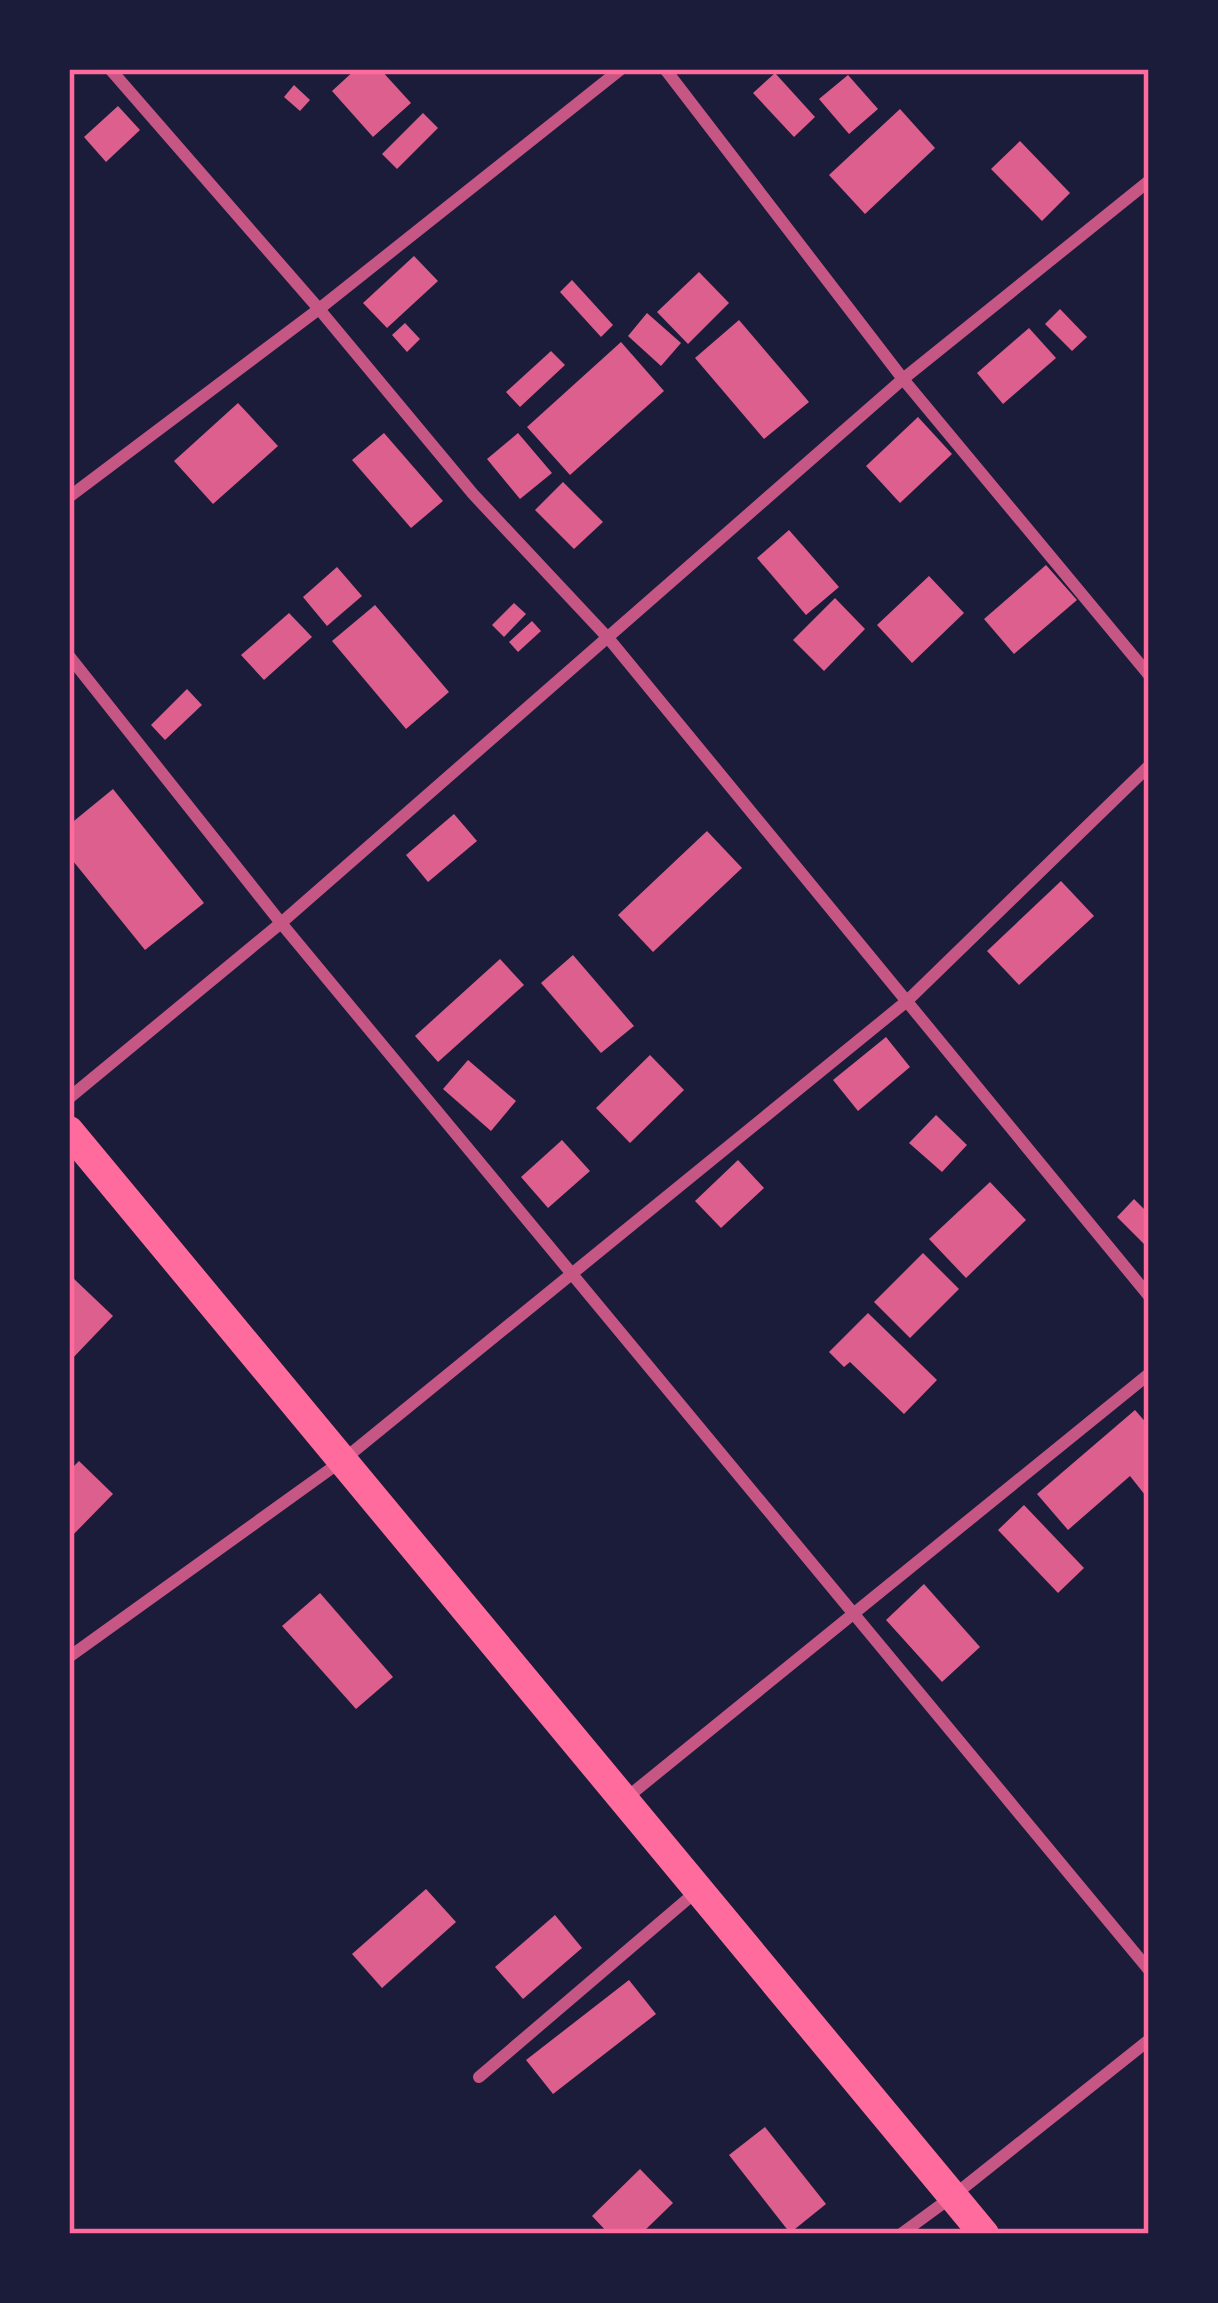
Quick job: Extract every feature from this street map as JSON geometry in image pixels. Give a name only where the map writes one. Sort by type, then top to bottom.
[{"type":"main road","points":[[69,1131],[984,2234]]},
{"type":"street","points":[[110,69],[472,494],[609,639],[1149,1296]]},
{"type":"street","points":[[69,497],[319,309],[621,69]]},
{"type":"street","points":[[665,69],[903,379],[1149,675]]},
{"type":"street","points":[[69,1098],[281,923],[903,379],[1149,181]]},
{"type":"street","points":[[69,656],[281,923],[1149,1970]]},
{"type":"street","points":[[69,1657],[343,1460],[907,1001],[1149,766]]},
{"type":"street","points":[[624,1799],[1149,1374]]},
{"type":"street","points":[[479,2077],[699,1889]]},
{"type":"street","points":[[901,2234],[1149,2040]]},
{"type":"building","points":[[356,69],[380,69],[411,103],[373,137],[332,91]]},
{"type":"building","points":[[775,73],[815,117],[794,137],[753,93]]},
{"type":"building","points":[[848,75],[878,109],[849,134],[819,99]]},
{"type":"building","points":[[294,85],[310,100],[300,111],[284,97]]},
{"type":"building","points":[[118,106],[140,130],[106,162],[84,137]]},
{"type":"building","points":[[900,109],[935,148],[865,214],[829,175]]},
{"type":"building","points":[[423,113],[438,128],[397,169],[382,154]]},
{"type":"building","points":[[1020,141],[1070,193],[1042,221],[991,169]]},
{"type":"building","points":[[414,256],[438,281],[387,328],[363,303]]},
{"type":"building","points":[[699,272],[729,303],[688,344],[657,312]]},
{"type":"building","points":[[572,280],[613,325],[601,337],[560,292]]},
{"type":"building","points":[[1060,309],[1087,337],[1072,351],[1045,324]]},
{"type":"building","points":[[647,313],[681,343],[661,366],[628,336]]},
{"type":"building","points":[[739,320],[809,402],[764,439],[695,358]]},
{"type":"building","points":[[405,323],[420,339],[407,352],[392,335]]},
{"type":"building","points":[[1029,328],[1056,358],[1003,404],[977,373]]},
{"type":"building","points":[[621,342],[664,391],[570,475],[527,427]]},
{"type":"building","points":[[551,351],[565,365],[520,407],[506,392]]},
{"type":"building","points":[[238,403],[278,446],[213,504],[174,461]]},
{"type":"building","points":[[918,417],[952,454],[900,503],[866,466]]},
{"type":"building","points":[[384,433],[443,501],[411,528],[352,460]]},
{"type":"building","points":[[518,433],[552,473],[520,499],[487,459]]},
{"type":"building","points":[[563,482],[603,522],[574,549],[535,510]]},
{"type":"building","points":[[789,530],[839,587],[806,615],[757,558]]},
{"type":"building","points":[[1046,565],[1077,600],[1014,654],[984,619]]},
{"type":"building","points":[[337,567],[362,596],[327,626],[303,597]]},
{"type":"building","points":[[929,576],[964,613],[912,663],[877,625]]},
{"type":"building","points":[[835,598],[865,629],[824,671],[793,640]]},
{"type":"building","points":[[514,603],[526,614],[504,637],[492,625]]},
{"type":"building","points":[[375,605],[449,692],[406,729],[332,641]]},
{"type":"building","points":[[289,613],[312,637],[264,680],[241,655]]},
{"type":"building","points":[[532,621],[541,631],[518,652],[509,642]]},
{"type":"building","points":[[187,689],[202,705],[165,740],[151,725]]},
{"type":"building","points":[[113,789],[204,903],[145,950],[69,856],[69,825]]},
{"type":"building","points":[[454,814],[477,841],[428,882],[406,855]]},
{"type":"building","points":[[707,831],[742,868],[653,952],[618,915]]},
{"type":"building","points":[[1061,881],[1094,916],[1019,985],[987,951]]},
{"type":"building","points":[[573,955],[634,1026],[601,1053],[541,983]]},
{"type":"building","points":[[500,959],[524,985],[438,1062],[415,1036]]},
{"type":"building","points":[[886,1037],[910,1067],[858,1111],[833,1080]]},
{"type":"building","points":[[650,1055],[684,1090],[630,1143],[596,1108]]},
{"type":"building","points":[[468,1060],[516,1101],[491,1131],[443,1089]]},
{"type":"building","points":[[936,1115],[967,1145],[942,1172],[909,1143]]},
{"type":"building","points":[[562,1140],[590,1171],[548,1208],[521,1177]]},
{"type":"building","points":[[738,1160],[764,1188],[721,1228],[695,1201]]},
{"type":"building","points":[[990,1182],[1026,1220],[966,1278],[929,1239]]},
{"type":"building","points":[[1134,1199],[1149,1214],[1149,1239],[1144,1244],[1117,1217]]},
{"type":"building","points":[[923,1253],[959,1289],[910,1338],[874,1302]]},
{"type":"building","points":[[72,1277],[113,1316],[69,1362],[69,1280]]},
{"type":"building","points":[[868,1313],[937,1380],[904,1414],[850,1362],[844,1367],[829,1352]]},
{"type":"building","points":[[1135,1410],[1149,1426],[1149,1491],[1145,1495],[1130,1476],[1068,1530],[1037,1494]]},
{"type":"building","points":[[79,1461],[113,1494],[69,1539],[69,1471]]},
{"type":"building","points":[[1024,1505],[1084,1568],[1058,1593],[998,1530]]},
{"type":"building","points":[[924,1584],[980,1647],[942,1682],[886,1620]]},
{"type":"building","points":[[320,1593],[393,1677],[356,1709],[282,1626]]},
{"type":"building","points":[[426,1889],[456,1922],[382,1988],[352,1954]]},
{"type":"building","points":[[555,1915],[582,1948],[523,1999],[495,1967]]},
{"type":"building","points":[[629,1980],[656,2014],[553,2094],[526,2060]]},
{"type":"building","points":[[765,2127],[826,2204],[790,2233],[729,2155]]},
{"type":"building","points":[[640,2169],[673,2203],[641,2234],[609,2234],[592,2216]]}]
